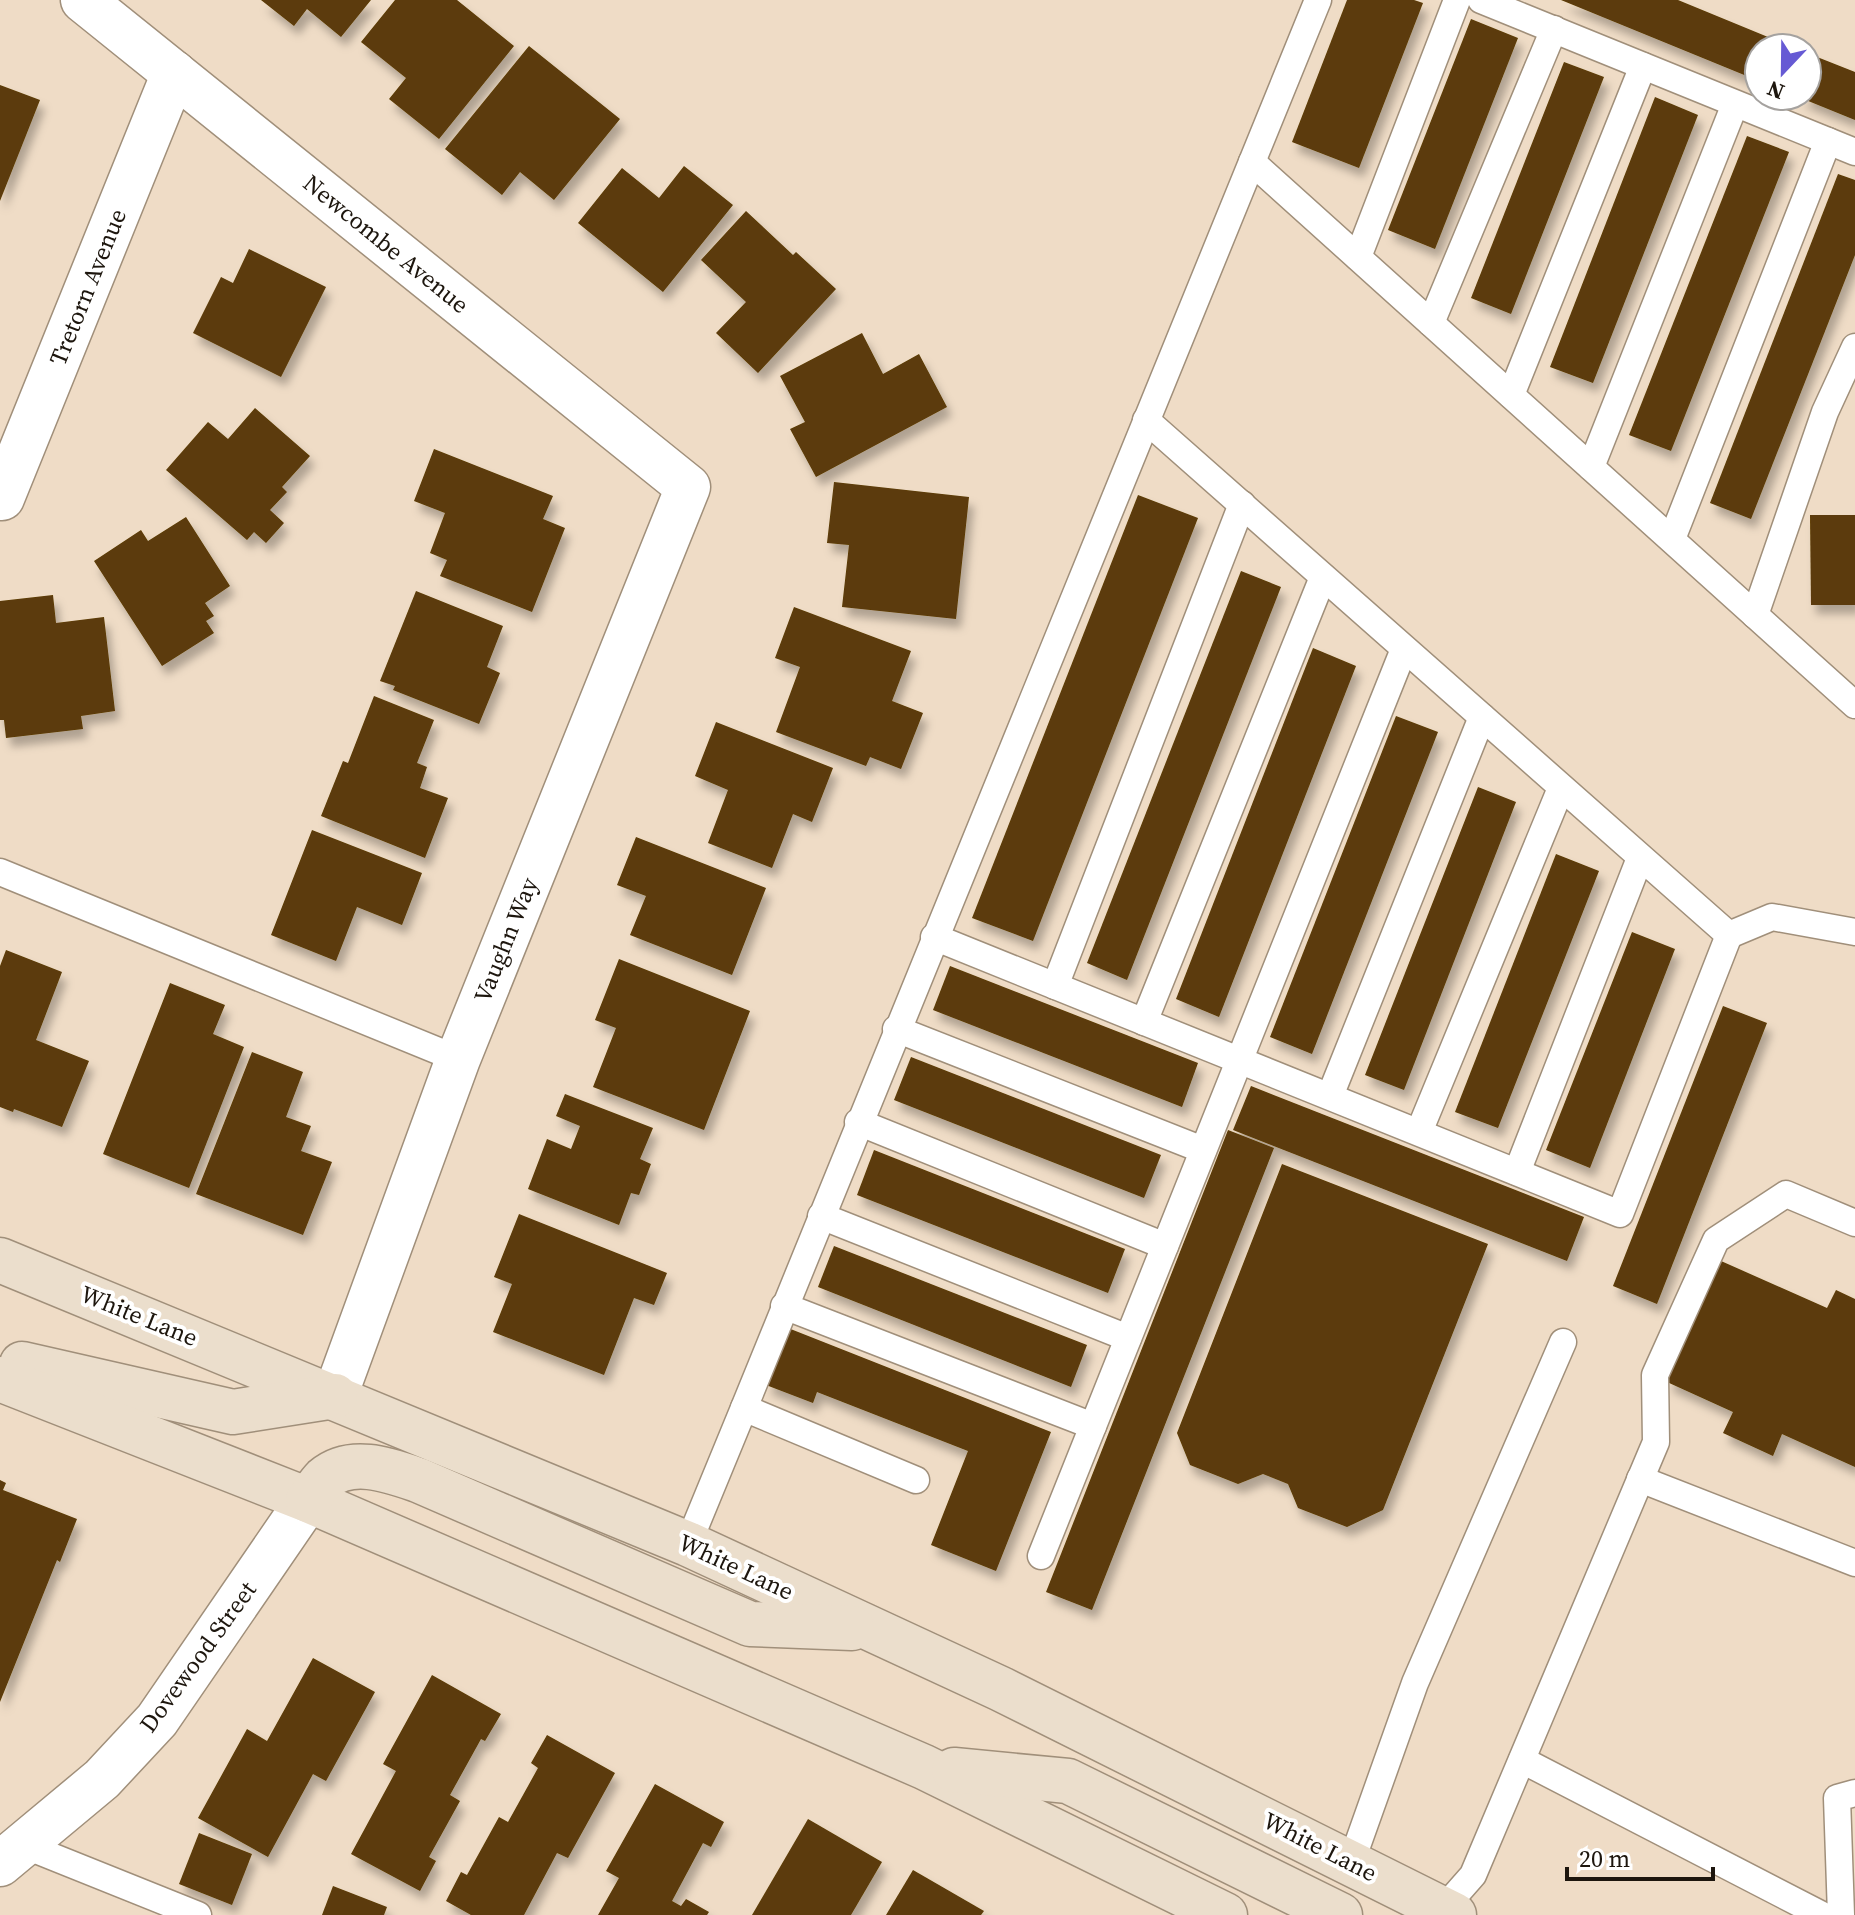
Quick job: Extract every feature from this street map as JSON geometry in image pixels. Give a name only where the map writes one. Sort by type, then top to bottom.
[{"type":"main road","name":"White Lane","points":[[0,1260],[688,1544],[1001,1689],[1351,1863],[1442,1913]]},
{"type":"main road","points":[[0,1359],[233,1412],[335,1396]]},
{"type":"main road","points":[[0,1379],[308,1500],[924,1767],[1225,1915]]},
{"type":"main road","points":[[308,1500],[325,1478],[355,1466],[387,1470],[418,1480],[750,1624],[870,1629]]},
{"type":"main road","points":[[924,1767],[1068,1781],[1340,1915]]},
{"type":"street","name":"Newcombe Avenue","points":[[83,0],[688,487]]},
{"type":"street","name":"Tretorn Avenue","points":[[0,497],[174,73]]},
{"type":"street","name":"Vaughn Way","points":[[335,1396],[458,1059],[688,487]]},
{"type":"street","name":"Dovewood Street","points":[[8,1848],[102,1779],[157,1720],[308,1500]]},
{"type":"lane","points":[[688,1544],[1318,0]]},
{"type":"lane","points":[[1358,257],[1457,0]]},
{"type":"lane","points":[[1481,0],[1855,152]]},
{"type":"lane","points":[[1431,323],[1554,29]]},
{"type":"lane","points":[[1511,395],[1643,66]]},
{"type":"lane","points":[[1591,467],[1735,104]]},
{"type":"lane","points":[[1672,539],[1828,141]]},
{"type":"lane","points":[[1252,162],[1855,705]]},
{"type":"lane","points":[[1755,615],[1825,412],[1855,347]]},
{"type":"lane","points":[[1146,420],[1729,935]]},
{"type":"lane","points":[[1055,986],[1242,504]]},
{"type":"lane","points":[[1144,1022],[1323,577]]},
{"type":"lane","points":[[1041,1556],[1404,649]]},
{"type":"lane","points":[[1330,1096],[1482,717]]},
{"type":"lane","points":[[1419,1132],[1561,788]]},
{"type":"lane","points":[[1517,1172],[1640,858]]},
{"type":"lane","points":[[0,872],[458,1059]]},
{"type":"lane","points":[[934,937],[1620,1214],[1729,935],[1772,917],[1855,932]]},
{"type":"lane","points":[[896,1029],[1203,1150]]},
{"type":"lane","points":[[858,1122],[1165,1246]]},
{"type":"lane","points":[[1442,1913],[1473,1875],[1656,1442],[1655,1375],[1716,1240],[1786,1194],[1855,1223]]},
{"type":"lane","points":[[821,1216],[1128,1338]]},
{"type":"lane","points":[[784,1306],[1093,1426]]},
{"type":"lane","points":[[1351,1863],[1415,1683],[1563,1342]]},
{"type":"lane","points":[[744,1408],[916,1480]]},
{"type":"lane","points":[[1640,1479],[1855,1563]]},
{"type":"lane","points":[[1522,1760],[1822,1915]]},
{"type":"lane","points":[[1841,1915],[1837,1798],[1855,1793]]},
{"type":"lane","points":[[8,1848],[198,1915]]},
{"type":"building","points":[[261,0],[371,0],[341,37],[307,9],[294,26]]},
{"type":"building","points":[[395,0],[457,0],[514,46],[439,139],[389,99],[406,78],[361,42]]},
{"type":"building","points":[[1347,0],[1414,0],[1423,3],[1359,168],[1292,142]]},
{"type":"building","points":[[1561,0],[1678,0],[1756,32],[1743,32],[1743,74]]},
{"type":"building","points":[[1471,19],[1518,38],[1435,249],[1388,230]]},
{"type":"building","points":[[529,46],[620,119],[554,200],[520,172],[502,195],[445,149]]},
{"type":"building","points":[[1823,59],[1855,72],[1855,120],[1823,107]]},
{"type":"building","points":[[1564,62],[1604,77],[1511,314],[1471,298]]},
{"type":"building","points":[[0,85],[40,100],[0,201]]},
{"type":"building","points":[[1655,97],[1698,115],[1593,383],[1550,367]]},
{"type":"building","points":[[1747,136],[1789,152],[1671,451],[1629,435]]},
{"type":"building","points":[[684,166],[733,205],[663,292],[578,223],[622,168],[659,198]]},
{"type":"building","points":[[1838,174],[1855,180],[1855,255],[1751,519],[1710,503]]},
{"type":"building","points":[[746,211],[793,255],[796,252],[836,289],[758,373],[716,333],[746,302],[701,260]]},
{"type":"building","points":[[249,249],[326,287],[281,377],[193,333],[221,277],[233,283]]},
{"type":"building","points":[[862,333],[883,374],[919,354],[947,407],[816,477],[790,429],[805,422],[780,376]]},
{"type":"building","points":[[255,408],[310,456],[282,487],[287,492],[270,510],[284,523],[266,543],[254,532],[247,540],[166,470],[208,422],[228,439]]},
{"type":"building","points":[[434,449],[553,496],[543,519],[565,528],[532,612],[440,576],[447,560],[430,553],[445,513],[414,501]]},
{"type":"building","points":[[834,482],[969,497],[956,619],[842,607],[849,545],[827,543]]},
{"type":"building","points":[[1138,495],[1198,518],[1033,941],[972,918]]},
{"type":"building","points":[[1810,515],[1855,515],[1855,605],[1811,605]]},
{"type":"building","points":[[186,517],[230,586],[205,603],[214,616],[206,621],[214,633],[162,666],[94,561],[141,530],[148,541]]},
{"type":"building","points":[[1241,571],[1281,587],[1127,980],[1087,963]]},
{"type":"building","points":[[416,591],[503,626],[487,667],[500,673],[479,724],[393,690],[395,686],[380,681]]},
{"type":"building","points":[[53,595],[56,623],[104,617],[115,711],[81,716],[83,729],[6,738],[4,720],[0,720],[0,601]]},
{"type":"building","points":[[794,607],[911,651],[892,701],[923,713],[901,769],[870,757],[866,766],[776,732],[800,667],[775,658]]},
{"type":"building","points":[[1313,648],[1356,666],[1219,1017],[1176,999]]},
{"type":"building","points":[[374,696],[434,720],[417,763],[427,767],[420,788],[448,798],[425,858],[321,816],[343,761],[348,763]]},
{"type":"building","points":[[1396,716],[1438,732],[1312,1054],[1270,1037]]},
{"type":"building","points":[[716,722],[833,768],[812,822],[793,814],[772,868],[708,843],[728,790],[695,776]]},
{"type":"building","points":[[1478,787],[1516,802],[1404,1090],[1365,1075]]},
{"type":"building","points":[[312,830],[422,873],[402,925],[357,907],[336,961],[271,935]]},
{"type":"building","points":[[636,837],[766,888],[732,975],[630,935],[646,896],[617,885]]},
{"type":"building","points":[[1556,854],[1599,871],[1498,1128],[1455,1112]]},
{"type":"building","points":[[1632,932],[1675,949],[1590,1168],[1546,1150]]},
{"type":"building","points":[[6,950],[62,972],[36,1040],[89,1061],[62,1127],[0,1107],[0,966]]},
{"type":"building","points":[[619,959],[750,1011],[704,1130],[593,1087],[616,1028],[595,1020]]},
{"type":"building","points":[[950,966],[1198,1063],[1182,1107],[933,1010]]},
{"type":"building","points":[[170,983],[225,1005],[213,1034],[244,1047],[189,1188],[103,1154]]},
{"type":"building","points":[[1723,1006],[1767,1023],[1657,1304],[1613,1286]]},
{"type":"building","points":[[252,1052],[303,1072],[286,1117],[311,1126],[301,1151],[332,1162],[303,1235],[196,1194]]},
{"type":"building","points":[[911,1057],[1161,1155],[1144,1198],[894,1100]]},
{"type":"building","points":[[1251,1086],[1584,1217],[1567,1261],[1233,1130]]},
{"type":"building","points":[[565,1094],[653,1128],[640,1159],[651,1164],[639,1195],[631,1193],[619,1225],[528,1189],[547,1139],[571,1149],[580,1126],[556,1116]]},
{"type":"building","points":[[1228,1130],[1274,1148],[1092,1610],[1046,1592]]},
{"type":"building","points":[[874,1150],[1125,1249],[1108,1293],[857,1195]]},
{"type":"building","points":[[1282,1164],[1488,1244],[1383,1510],[1347,1527],[1298,1508],[1288,1484],[1263,1474],[1238,1484],[1190,1465],[1177,1433]]},
{"type":"building","points":[[519,1214],[667,1273],[654,1305],[634,1298],[604,1375],[493,1332],[512,1284],[494,1277]]},
{"type":"building","points":[[834,1246],[1087,1345],[1071,1387],[818,1287]]},
{"type":"building","points":[[1721,1261],[1827,1308],[1836,1290],[1855,1299],[1855,1467],[1782,1434],[1773,1456],[1723,1433],[1733,1412],[1667,1382]]},
{"type":"building","points":[[788,1328],[1051,1432],[996,1571],[931,1545],[968,1451],[817,1392],[813,1403],[766,1385]]},
{"type":"building","points":[[0,1480],[6,1483],[3,1490],[77,1519],[60,1562],[57,1560],[0,1702]]},
{"type":"building","points":[[313,1658],[375,1692],[326,1781],[313,1774],[268,1857],[198,1818],[247,1729],[267,1741]]},
{"type":"building","points":[[432,1675],[501,1714],[485,1741],[481,1739],[450,1795],[460,1801],[429,1857],[436,1861],[420,1891],[351,1854],[396,1771],[383,1764]]},
{"type":"building","points":[[547,1735],[615,1773],[568,1858],[557,1853],[524,1915],[471,1915],[446,1901],[461,1872],[467,1875],[499,1817],[508,1822],[538,1768],[531,1763]]},
{"type":"building","points":[[655,1784],[724,1822],[711,1847],[703,1843],[672,1901],[681,1906],[686,1899],[709,1912],[707,1915],[598,1915],[619,1878],[606,1871]]},
{"type":"building","points":[[808,1819],[882,1862],[851,1915],[752,1915]]},
{"type":"building","points":[[199,1833],[252,1854],[232,1905],[179,1884]]},
{"type":"building","points":[[913,1870],[984,1911],[981,1915],[886,1915]]},
{"type":"building","points":[[333,1886],[387,1907],[384,1915],[322,1915]]}]
